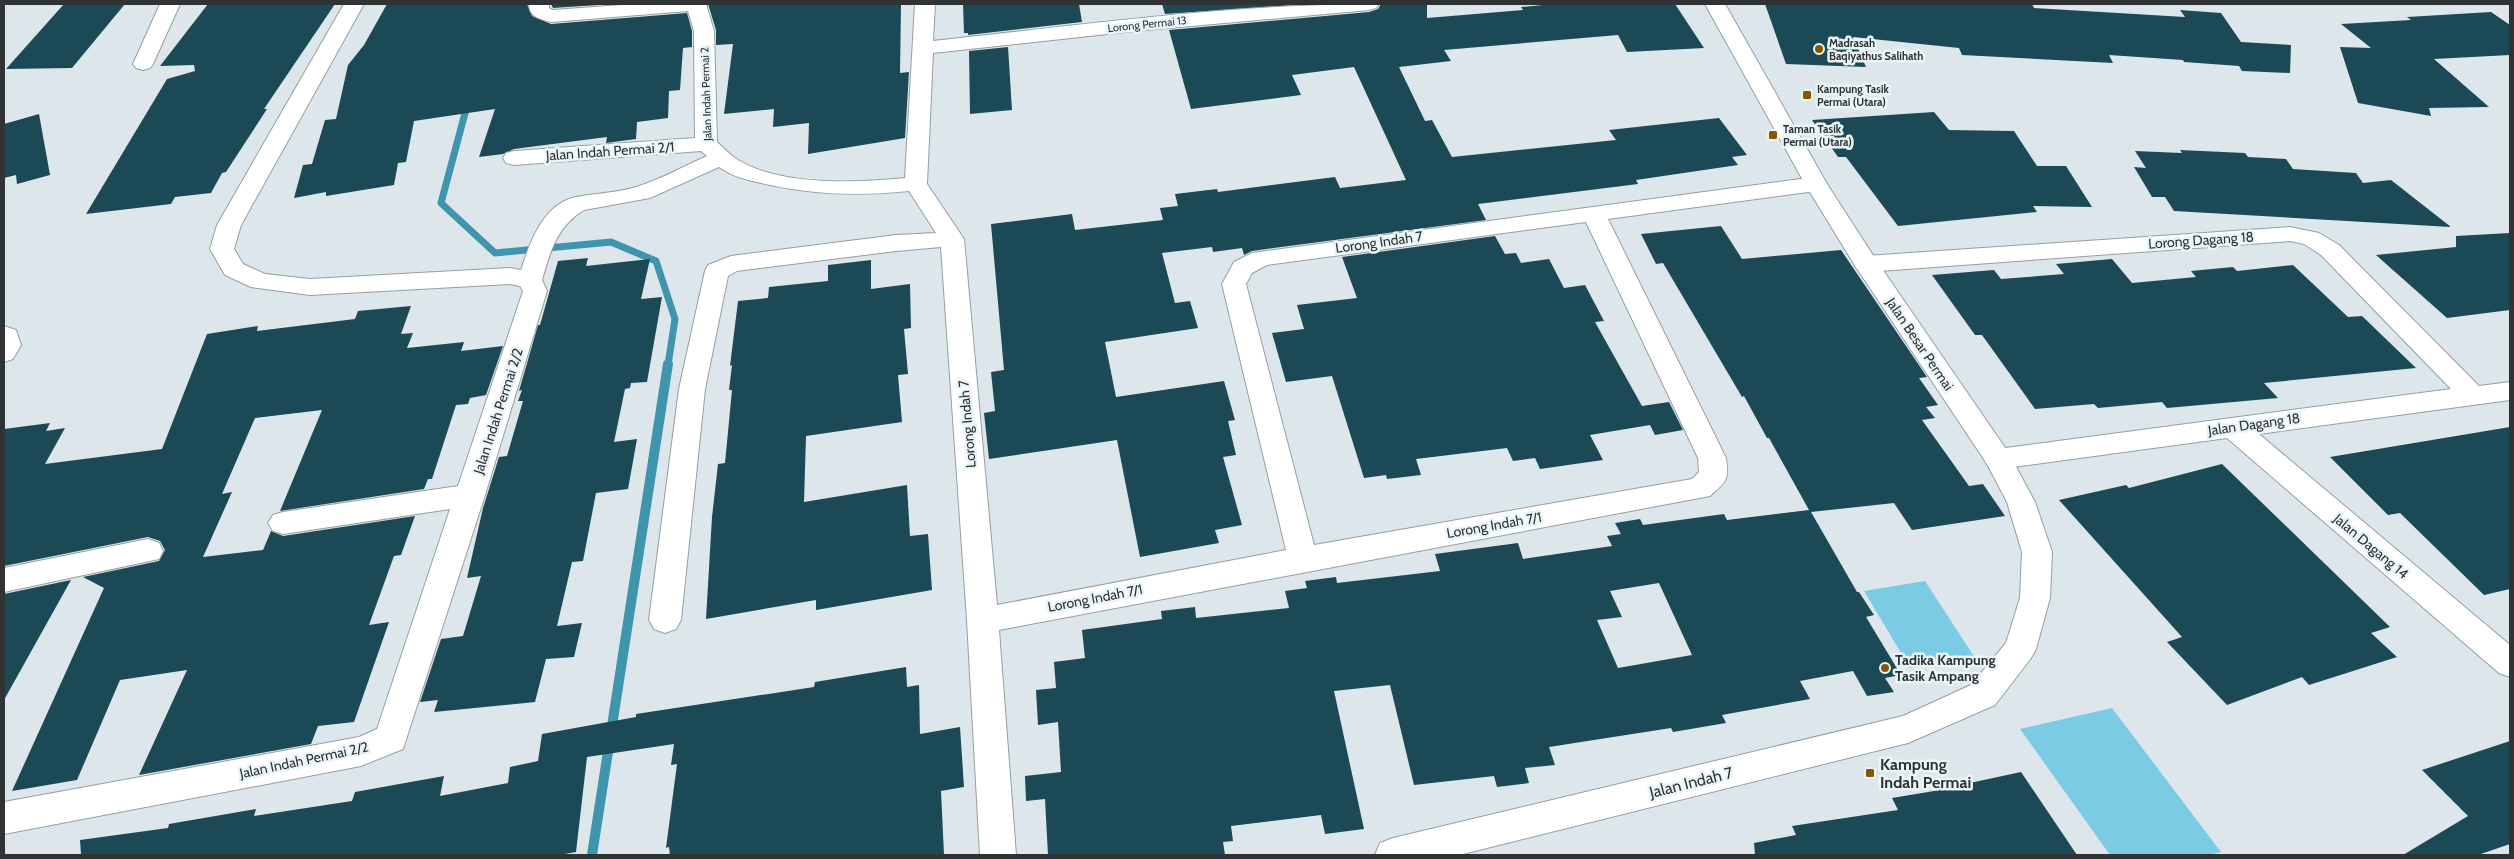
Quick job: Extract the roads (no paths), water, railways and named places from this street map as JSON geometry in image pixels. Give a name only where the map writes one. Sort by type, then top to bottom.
[{"type":"street","points":[[143,64],[170,4]]},
{"type":"street","points":[[354,4],[229,225],[222,249],[234,269],[260,281],[310,287],[510,276],[538,256],[560,214],[576,204],[642,193],[713,151]]},
{"type":"street","points":[[539,4],[539,10],[551,16],[696,4]]},
{"type":"street","name":"Jalan Indah Permai 2","points":[[696,4],[704,31],[713,151],[728,164],[752,174],[806,186],[862,189],[916,184]]},
{"type":"street","points":[[916,184],[925,4]]},
{"type":"street","points":[[1133,4],[1135,25]]},
{"type":"street","name":"Lorong Permai 13","points":[[924,48],[1135,25],[1370,4]]},
{"type":"street","name":"Jalan Besar Permai","points":[[1715,4],[1816,184],[1866,264],[1998,459],[2021,502],[2037,552],[2035,598],[2020,649],[1984,695]]},
{"type":"street","name":"Jalan Indah Permai 2/1","points":[[514,158],[713,151]]},
{"type":"street","name":"Lorong Indah 7","points":[[916,184],[952,239],[983,620],[998,855]]},
{"type":"street","name":"Lorong Indah 7","points":[[1302,559],[1234,284],[1243,268],[1261,258],[1816,184]]},
{"type":"street","name":"Lorong Indah 7/1","points":[[983,620],[1302,559],[1700,488],[1714,476],[1712,458],[1593,213]]},
{"type":"street","name":"Lorong Dagang 18","points":[[1866,264],[2290,234],[2311,238],[2330,250],[2472,394]]},
{"type":"street","points":[[665,620],[692,389],[713,282],[717,271],[731,264],[896,243],[952,239]]},
{"type":"street","name":"Jalan Indah Permai 2/2","points":[[4,818],[361,751],[391,739],[535,291],[538,256]]},
{"type":"street","points":[[4,335],[7,336],[8,345],[4,353]]},
{"type":"street","name":"Jalan Dagang 18","points":[[1998,459],[2472,394],[2510,391]]},
{"type":"street","name":"Jalan Dagang 14","points":[[2232,427],[2504,653]]},
{"type":"street","points":[[283,523],[471,495]]},
{"type":"street","points":[[4,580],[148,552]]},
{"type":"street","name":"Jalan Indah 7","points":[[1394,855],[1908,729],[1984,695]]},
{"type":"waterway","points":[[468,102],[441,203],[495,253],[611,242],[656,261],[675,319],[668,365]]},
{"type":"waterway","points":[[592,855],[668,364]]},
{"type":"place","name":"Madrasah Baqiyathus Salihath","points":[[1819,49]]},
{"type":"place","name":"Kampung Tasik Permai (Utara)","points":[[1807,95]]},
{"type":"place","name":"Taman Tasik Permai (Utara)","points":[[1773,135]]},
{"type":"place","name":"Tadika Kampung Tasik Ampang","points":[[1885,668]]},
{"type":"place","name":"Kampung Indah Permai","points":[[1870,773]]}]
